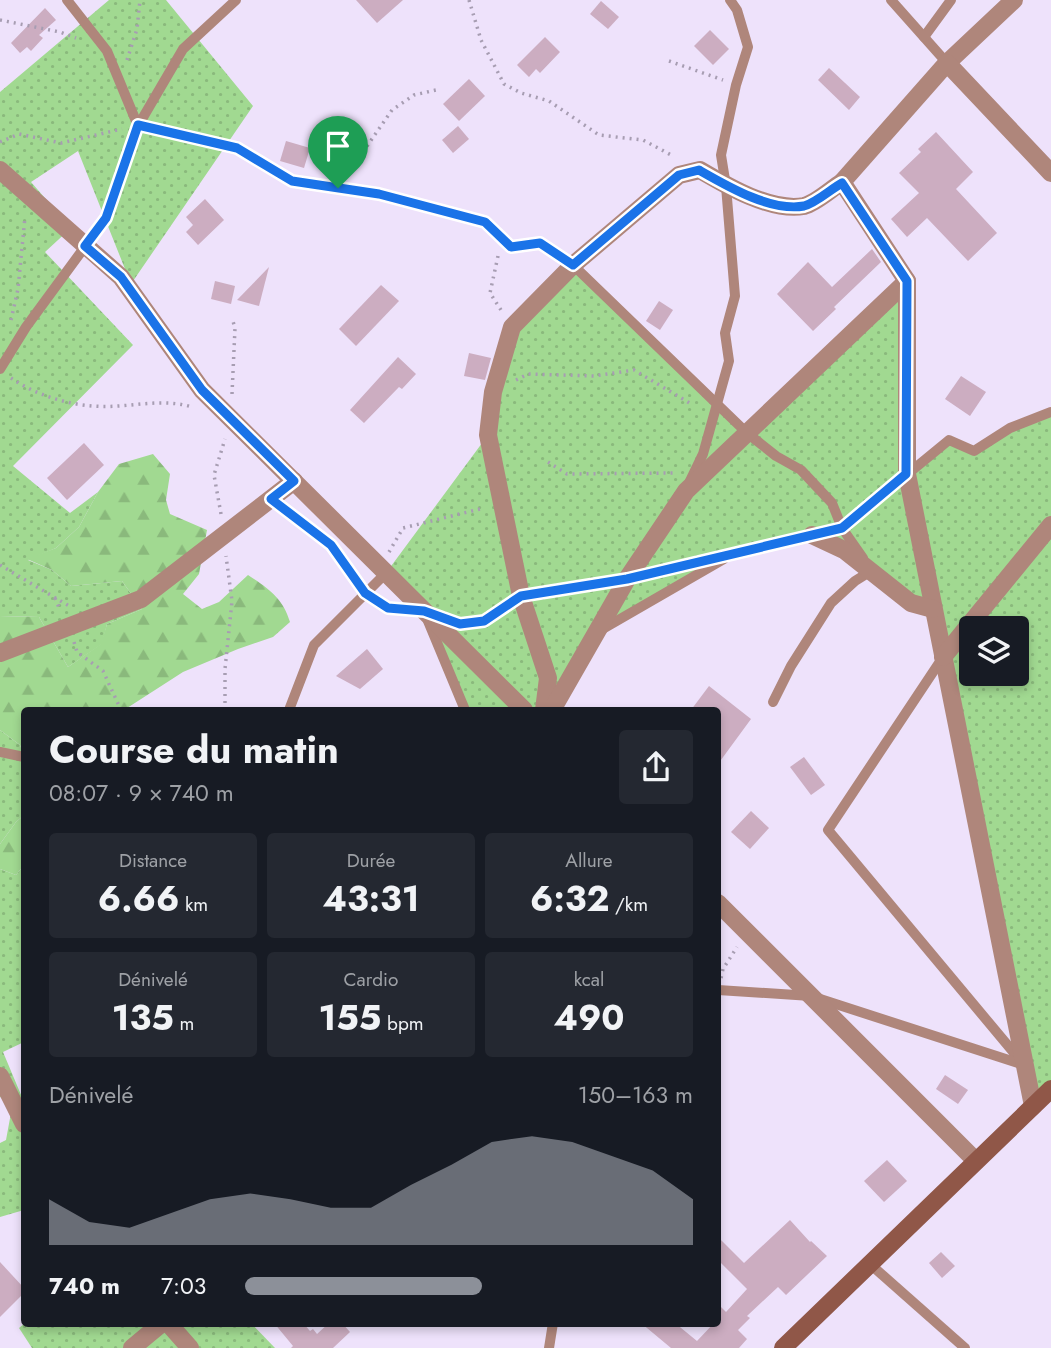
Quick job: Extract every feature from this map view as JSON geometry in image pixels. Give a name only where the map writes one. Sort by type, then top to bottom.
[{"type":"main road","points":[[783,1348],[1051,1089]]},
{"type":"street","points":[[544,707],[548,678],[521,596],[488,435],[493,393],[512,327],[573,265],[679,175],[699,170],[735,191],[781,205],[805,206],[842,183],[947,63],[1014,0]]},
{"type":"street","points":[[947,63],[1051,173]]},
{"type":"street","points":[[0,170],[121,277],[202,390],[521,707]]},
{"type":"street","points":[[842,183],[907,281],[906,474],[1033,1106]]},
{"type":"street","points":[[554,707],[627,579],[685,491],[907,281]]},
{"type":"street","points":[[0,653],[141,599],[294,481]]},
{"type":"street","points":[[943,657],[1051,524]]},
{"type":"street","points":[[812,536],[844,550],[911,603],[933,609]]},
{"type":"street","points":[[721,906],[976,1161]]},
{"type":"street","points":[[0,1076],[21,1118]]},
{"type":"street","points":[[132,1348],[157,1327]]},
{"type":"street","points":[[172,1327],[190,1348]]},
{"type":"lane","points":[[67,0],[110,56],[138,125]]},
{"type":"lane","points":[[0,369],[26,327],[106,218],[138,125],[183,48],[236,0]]},
{"type":"lane","points":[[685,491],[703,454],[729,361],[725,333],[734,296],[726,186],[721,155],[748,47],[737,10],[730,0]]},
{"type":"lane","points":[[891,0],[947,63]]},
{"type":"lane","points":[[924,37],[951,0]]},
{"type":"lane","points":[[138,125],[237,148],[292,181],[379,194],[485,222],[511,247],[540,243],[573,265],[747,433],[776,456],[801,470],[832,503],[842,528],[872,572],[855,581],[831,603],[791,666],[773,702]]},
{"type":"lane","points":[[424,611],[460,624],[484,621],[521,596],[627,579],[842,528],[949,440],[974,451],[1010,428],[1051,412]]},
{"type":"lane","points":[[597,632],[733,554]]},
{"type":"lane","points":[[290,707],[314,645],[386,573]]},
{"type":"lane","points":[[424,611],[464,707]]},
{"type":"lane","points":[[943,657],[828,830],[1025,1065]]},
{"type":"lane","points":[[0,751],[21,756]]},
{"type":"lane","points":[[721,990],[810,996],[1025,1065]]},
{"type":"lane","points":[[870,1264],[965,1348]]},
{"type":"lane","points":[[549,1348],[552,1327]]},
{"type":"path","points":[[121,82],[137,29],[139,0]]},
{"type":"path","points":[[469,0],[481,40],[504,84],[520,93],[549,101],[599,135],[643,140],[699,170]]},
{"type":"path","points":[[0,20],[60,33],[84,41],[110,56]]},
{"type":"path","points":[[669,61],[737,85]]},
{"type":"path","points":[[338,188],[393,110],[414,95],[436,90]]},
{"type":"path","points":[[0,142],[19,134],[61,143],[138,125]]},
{"type":"path","points":[[9,327],[18,289],[27,194]]},
{"type":"path","points":[[502,238],[490,293],[512,327]]},
{"type":"path","points":[[493,393],[528,374],[594,376],[634,370],[697,407],[717,403]]},
{"type":"path","points":[[10,378],[32,392],[93,406],[173,402],[197,409]]},
{"type":"path","points":[[548,462],[567,474],[694,473]]},
{"type":"path","points":[[271,499],[331,545],[365,593],[388,608],[424,611]]},
{"type":"path","points":[[372,559],[387,556],[403,528],[502,503]]},
{"type":"path","points":[[0,565],[68,606],[109,611]]},
{"type":"path","points":[[55,598],[78,652],[103,671],[120,707]]},
{"type":"path","points":[[721,977],[723,969],[746,932]]},
{"type":"green space","points":[[109,0],[166,0],[253,106],[131,284],[78,151],[31,182],[71,228],[45,252],[133,345],[13,466],[70,513],[98,492],[79,527],[56,548],[28,560],[52,570],[71,586],[122,581],[142,609],[107,624],[102,644],[68,667],[39,617],[0,616],[0,92]]},
{"type":"green space","points":[[573,265],[747,432],[907,281],[907,474],[949,440],[974,451],[1051,412],[1051,1089],[1033,1106],[933,609],[812,536],[733,554],[597,632],[554,707],[464,707],[424,611],[386,573],[488,435],[512,327]]},
{"type":"green space","points":[[153,454],[170,474],[166,500],[170,514],[207,530],[199,574],[183,594],[202,609],[219,602],[248,575],[274,594],[290,622],[273,637],[183,672],[129,707],[21,707],[21,748],[0,730],[0,616],[39,617],[68,667],[101,644],[107,624],[142,609],[122,581],[71,586],[52,570],[27,559],[56,548],[79,527],[98,492],[119,464]]},
{"type":"green space","points":[[0,730],[21,748],[21,818],[0,844]]},
{"type":"green space","points":[[21,818],[21,869],[16,875],[0,869],[0,844]]},
{"type":"green space","points":[[0,869],[16,875],[21,869],[21,1043],[3,1052],[21,1095],[21,1211],[0,1217],[0,1143],[6,1140],[13,1102],[0,1097]]},
{"type":"green space","points":[[255,1327],[275,1348],[32,1348],[19,1328]]},
{"type":"building","points":[[356,0],[403,0],[377,23]]},
{"type":"building","points":[[601,1],[619,17],[608,29],[590,14]]},
{"type":"building","points":[[45,8],[56,20],[39,35],[43,38],[31,51],[27,47],[20,53],[11,43]]},
{"type":"building","points":[[710,30],[729,49],[713,65],[694,46]]},
{"type":"building","points":[[545,37],[560,52],[540,73],[536,69],[529,77],[517,65]]},
{"type":"building","points":[[829,68],[860,97],[849,110],[818,80]]},
{"type":"building","points":[[469,79],[485,96],[459,121],[443,104]]},
{"type":"building","points":[[458,126],[469,139],[453,153],[442,140]]},
{"type":"building","points":[[936,132],[973,172],[956,189],[997,233],[968,261],[927,218],[907,237],[891,219],[919,193],[899,173],[921,152],[918,149]]},
{"type":"building","points":[[286,141],[310,148],[304,168],[280,161]]},
{"type":"building","points":[[205,199],[224,220],[198,245],[186,232],[193,225],[186,217]]},
{"type":"building","points":[[872,249],[881,262],[813,331],[777,294],[808,262],[832,287]]},
{"type":"building","points":[[269,267],[259,306],[237,300]]},
{"type":"building","points":[[215,281],[235,286],[231,304],[211,299]]},
{"type":"building","points":[[381,285],[399,301],[356,346],[339,329]]},
{"type":"building","points":[[659,301],[673,310],[660,330],[646,321]]},
{"type":"building","points":[[469,353],[491,358],[485,380],[464,376]]},
{"type":"building","points":[[398,357],[416,374],[402,389],[399,387],[364,423],[350,410]]},
{"type":"building","points":[[961,376],[986,392],[970,416],[945,399]]},
{"type":"building","points":[[84,443],[104,465],[67,500],[47,478]]},
{"type":"building","points":[[367,649],[383,669],[360,689],[336,676]]},
{"type":"building","points":[[709,686],[751,719],[721,760],[721,707],[693,707]]},
{"type":"building","points":[[804,757],[825,785],[811,795],[790,767]]},
{"type":"building","points":[[751,811],[769,828],[750,849],[731,832]]},
{"type":"building","points":[[945,1075],[968,1090],[958,1104],[936,1089]]},
{"type":"building","points":[[887,1160],[907,1181],[884,1202],[864,1181]]},
{"type":"building","points":[[790,1220],[827,1256],[786,1295],[778,1287],[747,1316],[750,1318],[738,1330],[747,1339],[739,1348],[671,1348],[646,1327],[680,1327],[697,1341],[710,1327],[721,1327],[721,1307],[726,1312],[747,1289],[721,1263],[721,1240],[744,1263]]},
{"type":"building","points":[[941,1252],[955,1266],[942,1278],[929,1263]]},
{"type":"building","points":[[0,1262],[21,1285],[21,1296],[0,1317]]},
{"type":"building","points":[[277,1327],[306,1327],[317,1334],[325,1327],[346,1327],[350,1332],[333,1348],[291,1348],[293,1346]]},
{"type":"route","points":[[138,125],[237,148],[292,181],[338,188],[379,194],[485,222],[511,247],[540,243],[573,265],[679,175],[699,170],[735,191],[781,205],[805,206],[842,183],[907,281],[906,474],[842,528],[627,579],[521,596],[484,621],[460,624],[424,611],[388,608],[365,593],[331,545],[271,499],[294,481],[202,390],[121,277],[85,246],[106,218],[138,125]]}]
